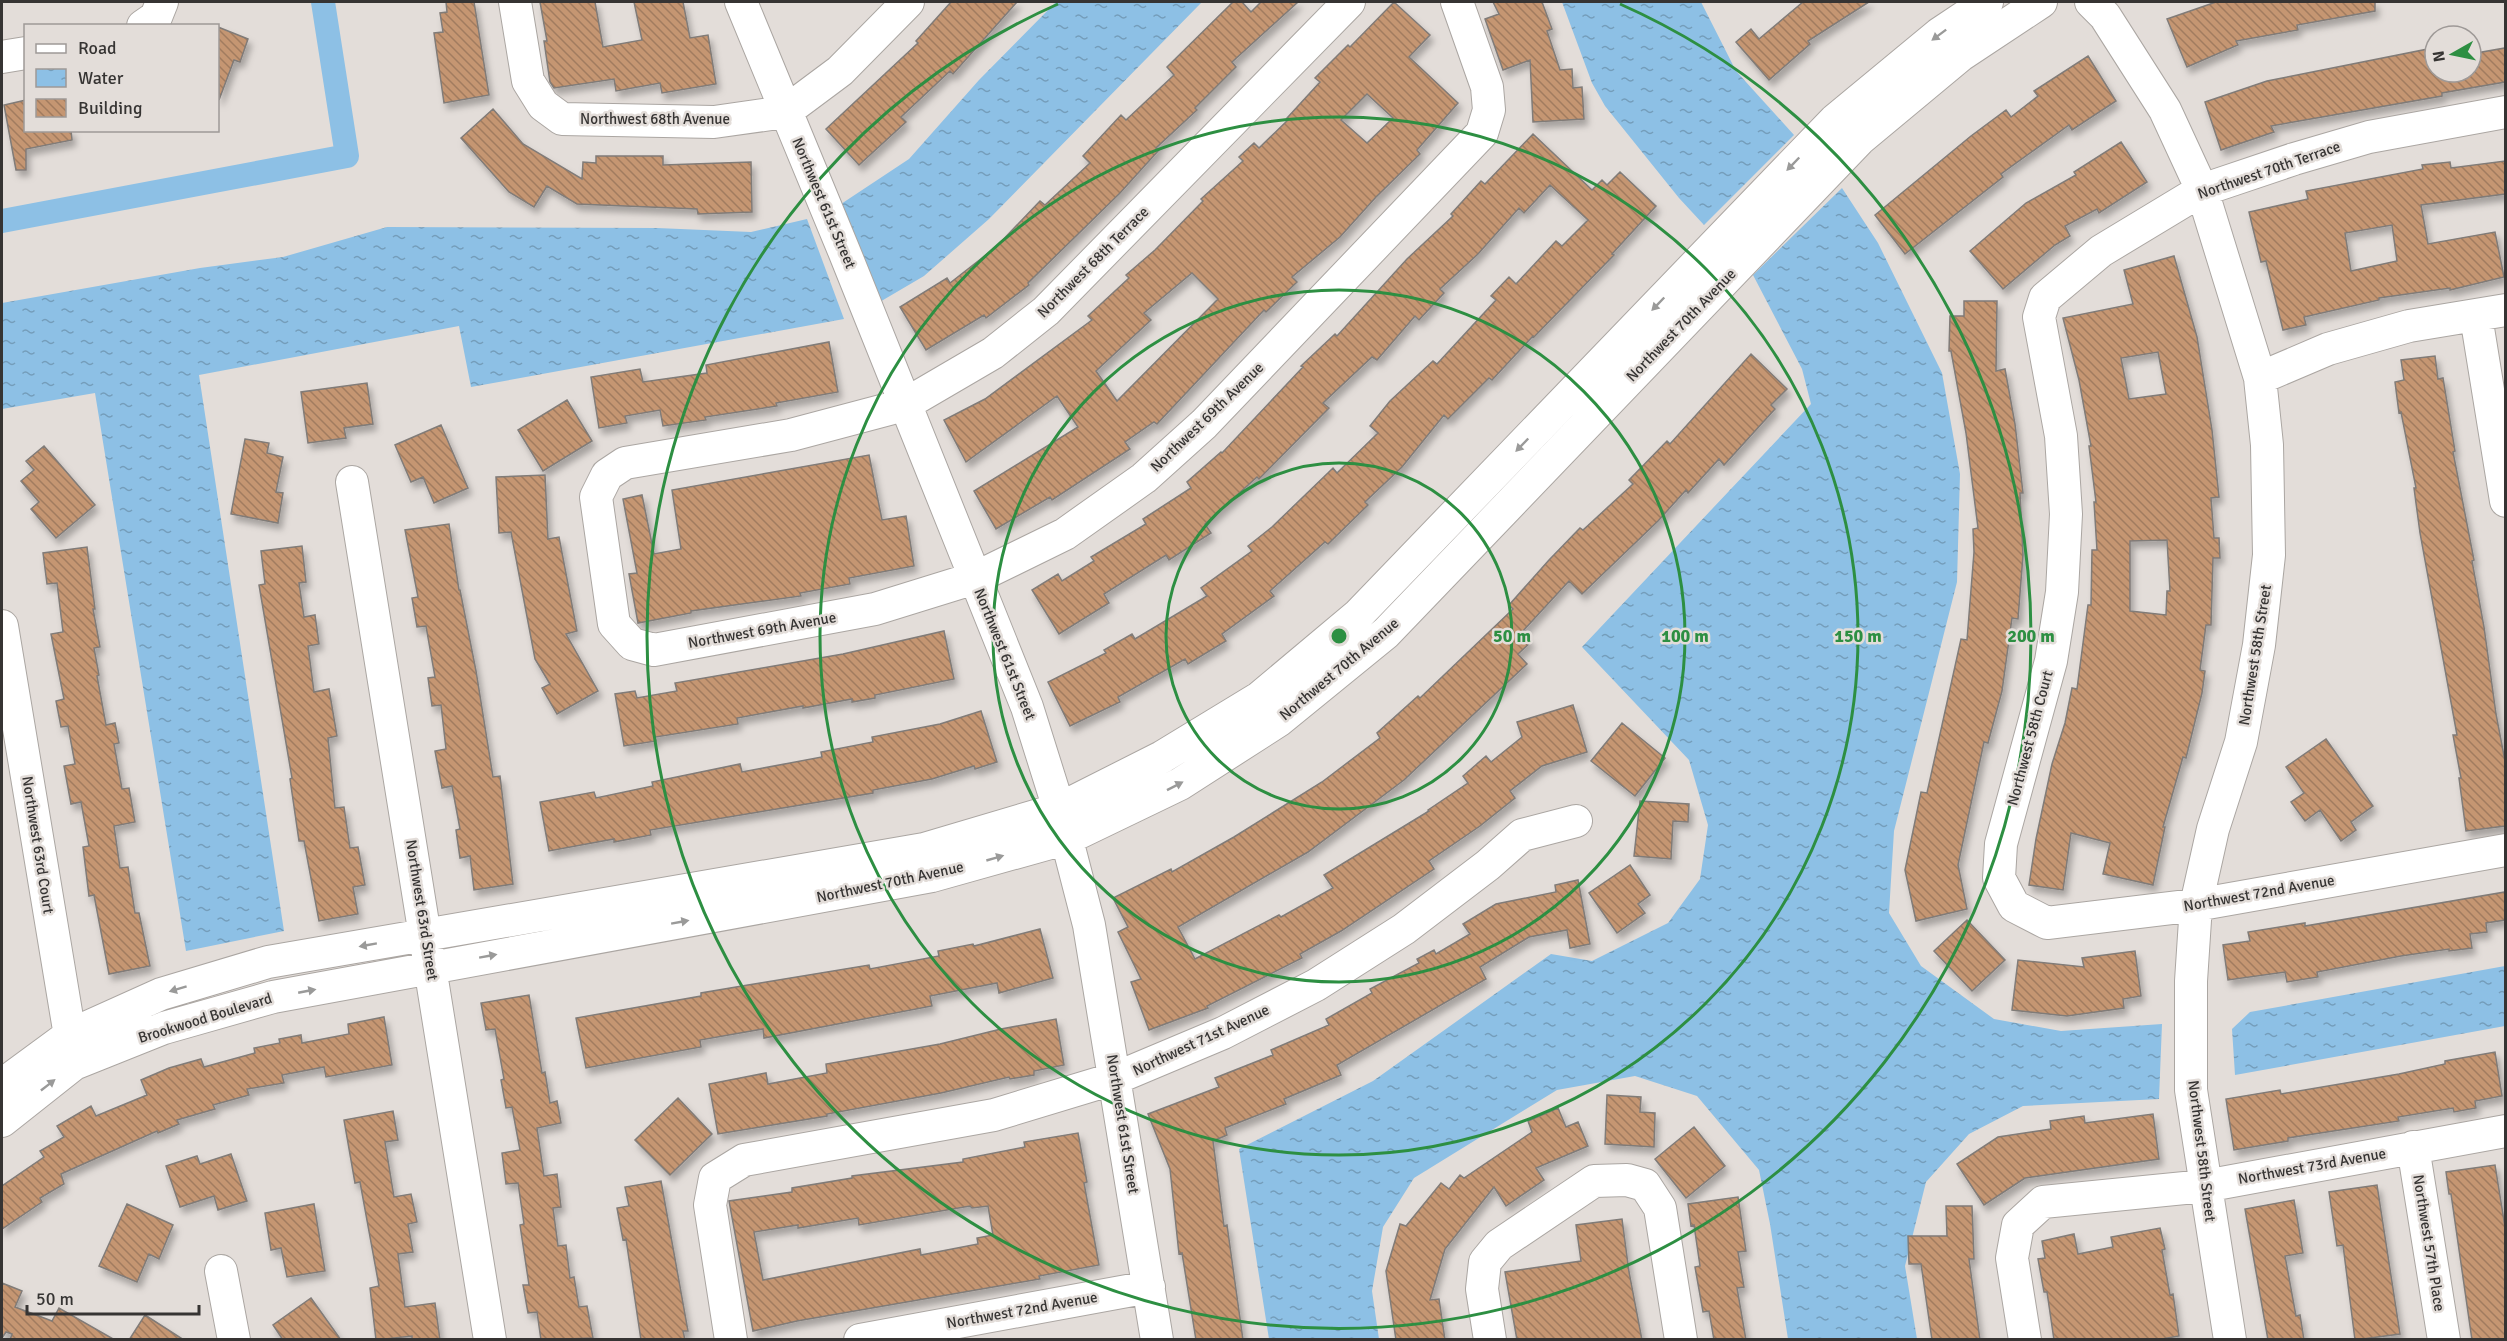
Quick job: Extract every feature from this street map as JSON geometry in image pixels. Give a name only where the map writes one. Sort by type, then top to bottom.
[{"type":"street","name":"Northwest 68th Avenue","points":[[515,2],[528,81],[543,105],[562,119],[714,122],[785,112],[840,72],[908,2]]},
{"type":"street","name":"Northwest 61st Street","points":[[741,2],[844,251],[1027,707],[1064,823],[1089,925],[1116,1078],[1157,1340]]},
{"type":"street","name":"Northwest 68th Terrace","points":[[632,644],[614,624],[596,497],[607,475],[625,462],[791,435],[904,405],[993,353],[1047,311],[1349,2]]},
{"type":"street","name":"Northwest 69th Avenue","points":[[632,644],[654,650],[875,609],[975,579],[1065,534],[1144,478],[1204,424],[1482,134],[1489,110],[1487,87],[1457,2]]},
{"type":"street","name":"Northwest 70th Avenue","points":[[426,936],[1064,823],[1162,757],[1259,698],[1358,615],[1835,120],[1939,34],[1987,2]]},
{"type":"street","name":"Northwest 70th Avenue","points":[[431,967],[932,876],[1064,823],[1180,784],[1278,721],[1386,633],[1860,139],[1961,55],[2041,2]]},
{"type":"street","name":"Northwest 58th Street","points":[[2091,2],[2105,16],[2165,110],[2202,190],[2260,378],[2267,445],[2269,555],[2259,645],[2241,742],[2213,829],[2196,905],[2191,981],[2192,1090],[2230,1340]]},
{"type":"street","points":[[2,57],[24,53]]},
{"type":"street","name":"Northwest 70th Terrace","points":[[2039,317],[2045,297],[2101,251],[2202,190],[2369,137],[2505,112]]},
{"type":"street","points":[[2260,378],[2328,349],[2409,327],[2491,313],[2505,501]]},
{"type":"street","name":"Northwest 58th Court","points":[[2014,906],[1999,878],[2001,844],[2050,661],[2062,592],[2066,514],[2061,436],[2039,317]]},
{"type":"street","name":"Northwest 63rd Street","points":[[352,482],[490,1340]]},
{"type":"street","name":"Northwest 63rd Court","points":[[2,626],[72,1050]]},
{"type":"street","name":"Northwest 71st Avenue","points":[[731,1340],[710,1205],[715,1178],[744,1160],[994,1114],[1116,1078],[1222,1033],[1316,985],[1404,929],[1522,836],[1576,821]]},
{"type":"street","name":"Northwest 72nd Avenue","points":[[2014,906],[2047,923],[2196,905],[2505,850]]},
{"type":"street","name":"Brookwood Boulevard","points":[[2,1085],[72,1050],[161,994],[268,962],[426,936]]},
{"type":"street","name":"Brookwood Boulevard","points":[[2,1121],[72,1050],[164,1028],[251,1003],[431,967]]},
{"type":"street","name":"Northwest 73rd Avenue","points":[[2025,1340],[2012,1258],[2018,1224],[2043,1202],[2205,1186],[2505,1131]]},
{"type":"street","name":"Northwest 57th Place","points":[[2413,1147],[2444,1340]]},
{"type":"street","points":[[1490,1340],[1482,1289],[1485,1262],[1499,1245],[1593,1181],[1627,1180],[1645,1185],[1660,1208],[1681,1340]]},
{"type":"street","points":[[221,1271],[234,1340]]},
{"type":"street","name":"Northwest 72nd Avenue","points":[[861,1340],[1149,1287]]},
{"type":"water","points":[[1056,2],[1202,2],[989,219],[924,276],[878,303],[838,206],[909,159],[979,80]]},
{"type":"water","points":[[1562,2],[1701,2],[1736,71],[1794,135],[1704,225],[1679,198],[1605,106],[1592,83]]},
{"type":"water","points":[[1842,188],[1878,243],[1942,373],[1960,474],[1957,582],[1894,831],[1889,913],[1921,966],[1994,1019],[2061,1031],[2162,1024],[2159,1099],[2023,1106],[1969,1134],[1926,1182],[1905,1266],[1917,1339],[1788,1339],[1759,1170],[1697,1096],[1635,1076],[1557,1090],[1414,1178],[1383,1227],[1372,1291],[1379,1339],[1269,1339],[1239,1149],[1373,1081],[1551,954],[1592,961],[1668,923],[1700,879],[1708,825],[1689,760],[1582,647],[1811,404],[1802,369],[1753,275]]},
{"type":"water","points":[[807,219],[844,319],[471,387],[459,326],[199,375],[284,931],[186,951],[95,393],[2,409],[2,303],[200,268],[283,257],[387,227],[657,228],[751,232]]},
{"type":"water","points":[[2505,966],[2505,1026],[2235,1075],[2232,1029],[2250,1012]]},
{"type":"building","points":[[446,2],[474,2],[489,95],[444,103],[434,33],[443,32],[440,13],[447,12]]},
{"type":"building","points":[[540,2],[595,2],[603,47],[642,40],[634,2],[683,2],[690,38],[708,35],[716,84],[662,93],[660,83],[616,91],[614,79],[554,88],[550,82],[544,41],[547,41]]},
{"type":"building","points":[[951,2],[1017,2],[953,74],[950,71],[901,117],[906,122],[859,165],[826,129],[918,43],[916,41]]},
{"type":"building","points":[[1233,2],[1242,2],[1251,12],[1261,2],[1298,2],[1232,62],[1236,67],[1195,108],[1197,110],[1156,148],[1159,150],[1120,193],[1028,283],[1029,285],[986,318],[984,315],[926,350],[900,307],[947,278],[950,283],[996,247],[1040,201],[1045,205],[1090,163],[1083,156],[1121,115],[1126,120],[1174,75],[1167,67]]},
{"type":"building","points":[[1394,2],[1430,35],[1409,57],[1458,103],[1417,150],[1420,154],[1376,197],[1340,237],[1292,277],[1297,282],[1266,312],[1264,310],[1157,424],[1154,422],[1125,442],[1130,449],[1052,500],[1050,497],[996,529],[974,491],[1078,427],[1057,396],[966,462],[944,420],[985,399],[1092,320],[1088,316],[1129,278],[1126,275],[1155,250],[1203,201],[1201,199],[1243,161],[1239,157],[1254,143],[1259,148],[1289,119],[1287,118],[1320,82],[1315,78],[1348,45],[1350,47]],"holes":[[[1367,94],[1393,118],[1367,143],[1341,120]],[[1192,273],[1218,299],[1117,401],[1096,371],[1151,320],[1144,313]]]},
{"type":"building","points":[[1493,2],[1542,2],[1552,29],[1547,31],[1560,70],[1572,69],[1573,88],[1582,87],[1584,119],[1533,122],[1530,60],[1503,70],[1485,19],[1499,14]]},
{"type":"building","points":[[1803,2],[1869,2],[1808,41],[1810,44],[1769,80],[1736,42],[1751,29],[1759,39]]},
{"type":"building","points":[[2216,2],[2375,2],[2375,11],[2297,25],[2298,30],[2236,41],[2238,45],[2187,67],[2167,19]]},
{"type":"building","points":[[219,27],[248,39],[240,62],[234,60],[219,100]]},
{"type":"building","points":[[2505,48],[2505,82],[2442,93],[2442,96],[2271,126],[2274,132],[2221,150],[2205,102],[2267,81],[2423,50],[2423,84],[2483,84],[2483,52]]},
{"type":"building","points":[[2088,56],[2116,101],[2072,130],[2069,125],[2001,174],[2003,177],[1905,254],[1875,215],[1971,136],[2006,110],[2011,117],[2038,96],[2034,91]]},
{"type":"building","points":[[24,100],[24,132],[71,132],[72,140],[26,149],[26,170],[16,170],[4,105]]},
{"type":"building","points":[[493,109],[523,144],[582,179],[583,162],[596,163],[596,156],[663,156],[663,165],[751,162],[752,212],[698,214],[697,209],[577,204],[547,186],[534,207],[509,192],[461,138]]},
{"type":"building","points":[[1533,134],[1592,190],[1602,180],[1607,185],[1620,172],[1656,206],[1612,254],[1614,255],[1492,380],[1489,378],[1448,419],[1444,415],[1402,467],[1365,502],[1368,505],[1328,544],[1325,542],[1270,591],[1274,596],[1222,634],[1226,641],[1188,664],[1185,659],[1118,697],[1120,702],[1070,726],[1048,682],[1106,653],[1104,650],[1132,634],[1135,639],[1207,596],[1201,588],[1252,551],[1248,546],[1272,527],[1333,468],[1337,473],[1378,433],[1370,426],[1390,401],[1433,361],[1437,364],[1496,300],[1491,296],[1509,277],[1516,284],[1556,241],[1562,246],[1588,220],[1550,185],[1524,213],[1519,208],[1478,254],[1440,289],[1444,293],[1419,320],[1415,316],[1377,360],[1372,357],[1323,403],[1329,408],[1259,479],[1257,477],[1205,524],[1211,533],[1169,560],[1166,555],[1104,594],[1109,603],[1059,634],[1032,590],[1058,574],[1062,581],[1094,561],[1091,557],[1146,524],[1143,519],[1191,488],[1187,482],[1222,453],[1303,367],[1301,366],[1335,334],[1337,336],[1407,259],[1453,216],[1451,214],[1481,181],[1485,184]]},
{"type":"building","points":[[2121,142],[2147,182],[2099,213],[2097,209],[2065,226],[2070,236],[2055,245],[2003,289],[1970,251],[2026,203],[2076,175],[2074,172]]},
{"type":"building","points":[[2505,161],[2505,194],[2421,205],[2428,244],[2495,232],[2504,277],[2450,290],[2450,288],[2379,298],[2379,300],[2304,317],[2306,325],[2283,330],[2266,261],[2261,262],[2249,212],[2308,199],[2306,191],[2423,169],[2422,165],[2450,162],[2451,168]],"holes":[[[2392,225],[2397,261],[2351,271],[2345,233]]]},
{"type":"building","points":[[2174,256],[2197,337],[2212,430],[2219,497],[2211,498],[2214,538],[2219,538],[2220,558],[2213,558],[2211,625],[2206,625],[2200,670],[2205,671],[2202,693],[2186,758],[2183,757],[2163,827],[2165,827],[2153,885],[2103,874],[2110,843],[2071,833],[2063,890],[2029,885],[2052,764],[2065,723],[2072,688],[2077,689],[2088,605],[2091,605],[2092,550],[2097,550],[2094,502],[2096,502],[2089,446],[2091,446],[2079,380],[2063,318],[2133,304],[2124,270]],"holes":[[[2158,352],[2166,394],[2129,399],[2121,358]],[[2167,540],[2170,591],[2167,591],[2166,615],[2130,611],[2130,541]]]},
{"type":"building","points":[[1964,301],[1997,301],[1996,371],[2005,369],[2015,424],[2023,493],[2020,493],[2023,555],[2018,619],[2012,618],[2002,691],[1988,743],[1984,742],[1958,865],[1967,909],[1916,921],[1905,870],[1921,792],[1927,793],[1961,639],[1967,640],[1974,552],[1973,529],[1978,528],[1966,433],[1951,351],[1949,351],[1950,316],[1964,316]]},
{"type":"building","points":[[829,342],[838,392],[776,403],[777,406],[705,417],[706,420],[663,426],[660,410],[625,416],[627,423],[599,428],[591,377],[640,369],[643,382],[707,373],[706,365]]},
{"type":"building","points":[[1751,354],[1787,389],[1771,405],[1775,409],[1724,465],[1719,459],[1688,493],[1686,490],[1658,521],[1582,594],[1569,581],[1522,632],[1531,642],[1518,654],[1527,664],[1404,780],[1308,852],[1178,927],[1195,959],[1279,915],[1281,917],[1333,888],[1324,875],[1429,811],[1468,783],[1463,776],[1486,756],[1491,762],[1522,737],[1517,722],[1573,705],[1587,752],[1542,766],[1510,791],[1515,798],[1480,826],[1429,861],[1434,869],[1341,931],[1300,954],[1302,958],[1207,1006],[1208,1008],[1149,1030],[1131,982],[1141,979],[1118,932],[1128,927],[1113,898],[1171,869],[1172,872],[1234,837],[1322,782],[1380,738],[1377,733],[1418,696],[1420,698],[1513,609],[1509,605],[1549,560],[1580,528],[1583,530],[1633,484],[1629,480],[1667,441],[1670,444]]},
{"type":"building","points":[[2435,356],[2438,379],[2443,378],[2455,451],[2453,452],[2474,560],[2472,561],[2505,761],[2505,826],[2466,831],[2459,778],[2461,778],[2453,735],[2457,735],[2420,533],[2414,488],[2416,488],[2401,412],[2399,413],[2395,382],[2404,380],[2401,360]]},
{"type":"building","points":[[367,383],[373,424],[344,428],[346,438],[308,443],[301,392]]},
{"type":"building","points":[[567,400],[592,441],[543,471],[518,430]]},
{"type":"building","points":[[441,425],[468,488],[434,503],[423,477],[411,482],[395,445]]},
{"type":"building","points":[[245,439],[269,443],[267,453],[283,457],[276,492],[283,493],[278,523],[231,514]]},
{"type":"building","points":[[44,446],[95,505],[56,538],[31,509],[39,502],[21,481],[34,470],[26,461]]},
{"type":"building","points":[[869,455],[882,520],[906,516],[914,566],[849,578],[850,584],[800,593],[801,596],[691,611],[691,613],[638,623],[629,574],[637,573],[623,499],[642,495],[654,554],[681,549],[672,490]]},
{"type":"building","points":[[545,475],[548,539],[559,537],[577,631],[566,634],[598,691],[557,714],[542,688],[550,684],[535,659],[511,532],[499,533],[496,477]]},
{"type":"building","points":[[449,524],[493,777],[500,776],[513,884],[474,890],[470,856],[460,858],[456,830],[460,829],[452,786],[442,788],[435,751],[446,749],[441,705],[432,706],[428,678],[435,677],[426,626],[417,627],[412,598],[418,597],[405,530]]},
{"type":"building","points":[[302,546],[306,582],[299,583],[304,617],[315,615],[319,644],[308,646],[314,692],[329,689],[337,736],[328,738],[335,808],[344,807],[350,848],[358,847],[365,885],[353,887],[358,914],[319,921],[304,841],[299,841],[290,779],[292,778],[259,585],[265,584],[261,551]]},
{"type":"building","points":[[87,547],[95,609],[93,609],[100,647],[94,648],[99,675],[97,676],[106,725],[115,723],[119,743],[114,744],[122,789],[129,788],[135,822],[114,826],[120,868],[128,867],[135,913],[139,913],[150,966],[109,974],[94,895],[89,896],[83,847],[89,846],[81,802],[71,804],[64,766],[75,764],[68,726],[61,727],[56,701],[64,699],[51,634],[63,632],[57,583],[47,584],[43,553]]},
{"type":"building","points":[[944,631],[954,679],[875,695],[875,698],[852,702],[852,699],[803,708],[803,706],[737,718],[738,724],[655,737],[656,741],[624,746],[615,694],[635,691],[637,698],[677,691],[675,683],[843,654]]},
{"type":"building","points":[[981,711],[997,762],[975,769],[974,766],[932,779],[873,790],[873,793],[650,830],[651,835],[549,851],[540,802],[594,792],[596,798],[653,786],[652,782],[740,764],[742,772],[822,757],[821,752],[873,742],[872,737],[940,724]]},
{"type":"building","points":[[1622,723],[1665,758],[1635,796],[1591,761]]},
{"type":"building","points":[[2326,739],[2373,806],[2351,822],[2356,830],[2341,841],[2320,810],[2305,821],[2291,802],[2304,793],[2286,767]]},
{"type":"building","points":[[1640,801],[1689,804],[1688,822],[1673,821],[1671,859],[1634,856]]},
{"type":"building","points":[[1630,865],[1650,895],[1638,904],[1645,913],[1617,933],[1589,893]]},
{"type":"building","points":[[1578,880],[1590,944],[1570,948],[1567,930],[1529,937],[1480,967],[1486,979],[1337,1065],[1341,1075],[1284,1099],[1286,1104],[1225,1128],[1227,1135],[1213,1141],[1243,1340],[1196,1340],[1182,1253],[1179,1254],[1170,1169],[1148,1114],[1219,1087],[1215,1078],[1273,1055],[1271,1050],[1329,1025],[1326,1019],[1372,993],[1370,989],[1419,963],[1417,959],[1434,950],[1436,954],[1470,934],[1463,924],[1496,904],[1556,892],[1555,885]]},
{"type":"building","points":[[2505,892],[2505,920],[2486,923],[2487,932],[2470,934],[2472,948],[2401,956],[2317,972],[2318,977],[2287,982],[2285,972],[2228,980],[2223,945],[2250,941],[2248,932],[2305,923],[2305,926]]},
{"type":"building","points":[[1967,920],[2005,960],[1972,991],[1934,951]]},
{"type":"building","points":[[1040,929],[1053,978],[999,993],[997,983],[930,996],[932,1006],[764,1038],[763,1029],[700,1040],[701,1047],[586,1068],[576,1018],[701,996],[701,993],[869,965],[870,969],[939,956],[938,951],[973,944],[974,946]]},
{"type":"building","points":[[2135,951],[2141,996],[2123,999],[2124,1008],[2067,1016],[2012,1010],[2018,960],[2084,967],[2082,958]]},
{"type":"building","points":[[529,995],[542,1073],[545,1072],[550,1103],[557,1101],[561,1123],[537,1128],[544,1176],[557,1174],[561,1207],[553,1208],[558,1246],[566,1245],[570,1278],[574,1277],[579,1307],[587,1306],[593,1338],[541,1340],[537,1312],[528,1313],[523,1285],[529,1285],[520,1225],[524,1224],[518,1183],[506,1184],[502,1153],[520,1150],[512,1107],[506,1108],[501,1080],[504,1079],[495,1029],[486,1030],[481,1003]]},
{"type":"building","points":[[384,1017],[392,1065],[326,1077],[324,1067],[282,1075],[284,1083],[247,1089],[249,1095],[213,1105],[215,1109],[177,1120],[179,1124],[158,1133],[157,1131],[61,1174],[64,1184],[40,1198],[42,1202],[2,1229],[2,1186],[44,1157],[40,1151],[64,1137],[57,1126],[91,1106],[96,1116],[147,1095],[141,1080],[169,1068],[201,1059],[204,1067],[255,1053],[254,1048],[280,1043],[279,1039],[301,1035],[302,1043],[349,1034],[348,1024]]},
{"type":"building","points":[[1056,1019],[1064,1065],[1034,1071],[1034,1075],[1010,1079],[1009,1077],[941,1093],[827,1114],[827,1116],[718,1134],[709,1084],[766,1073],[768,1084],[827,1073],[826,1064],[940,1044],[1001,1029]]},
{"type":"building","points":[[2495,1052],[2502,1096],[2475,1101],[2476,1108],[2454,1112],[2453,1108],[2398,1117],[2399,1121],[2288,1138],[2288,1141],[2234,1150],[2226,1099],[2280,1090],[2281,1094],[2399,1074],[2445,1064],[2445,1061]]},
{"type":"building","points":[[1607,1095],[1641,1097],[1640,1112],[1655,1113],[1654,1147],[1605,1144]]},
{"type":"building","points":[[678,1098],[712,1134],[670,1175],[635,1140]]},
{"type":"building","points":[[1558,1108],[1566,1127],[1578,1122],[1588,1146],[1536,1168],[1544,1180],[1506,1206],[1494,1187],[1445,1249],[1430,1300],[1439,1299],[1445,1340],[1396,1340],[1386,1271],[1400,1224],[1406,1226],[1441,1183],[1449,1189],[1460,1175],[1464,1178],[1532,1132],[1528,1121]]},
{"type":"building","points":[[393,1111],[398,1140],[385,1142],[394,1197],[411,1194],[417,1222],[408,1224],[413,1252],[398,1254],[405,1307],[435,1303],[440,1340],[412,1340],[412,1336],[376,1340],[370,1288],[379,1286],[360,1182],[355,1183],[344,1120]]},
{"type":"building","points":[[2153,1114],[2159,1159],[2025,1178],[1984,1205],[1957,1164],[1998,1137],[2051,1129],[2050,1121],[2084,1116],[2085,1123]]},
{"type":"building","points":[[1694,1127],[1725,1166],[1686,1198],[1655,1159]]},
{"type":"building","points":[[1078,1133],[1087,1182],[1084,1183],[1099,1265],[1039,1276],[1040,1279],[797,1321],[753,1331],[729,1201],[792,1192],[792,1188],[852,1178],[852,1176],[963,1162],[963,1159],[1025,1147],[1024,1142]],"holes":[[[970,1206],[972,1208],[988,1206],[993,1235],[977,1238],[978,1244],[921,1255],[920,1249],[763,1280],[754,1232],[798,1225],[798,1228],[858,1218],[859,1225]]]},
{"type":"building","points":[[231,1154],[247,1201],[218,1210],[214,1196],[180,1207],[166,1166],[197,1156],[200,1164]]},
{"type":"building","points":[[2495,1165],[2505,1227],[2505,1340],[2472,1340],[2446,1172]]},
{"type":"building","points":[[661,1181],[688,1331],[683,1331],[685,1340],[641,1340],[626,1239],[623,1240],[617,1208],[629,1206],[625,1187]]},
{"type":"building","points":[[2377,1185],[2400,1334],[2355,1340],[2343,1245],[2337,1246],[2329,1192]]},
{"type":"building","points":[[1738,1197],[1746,1251],[1738,1252],[1744,1287],[1737,1288],[1746,1340],[1714,1340],[1709,1311],[1703,1312],[1695,1267],[1700,1266],[1694,1225],[1691,1226],[1688,1204]]},
{"type":"building","points":[[2294,1200],[2303,1253],[2285,1256],[2296,1316],[2300,1315],[2304,1340],[2268,1340],[2245,1209]]},
{"type":"building","points":[[127,1204],[173,1225],[159,1259],[149,1254],[137,1282],[99,1266]]},
{"type":"building","points":[[314,1204],[325,1271],[287,1277],[281,1248],[271,1250],[265,1213]]},
{"type":"building","points":[[1946,1206],[1972,1206],[1974,1259],[1969,1259],[1980,1340],[1932,1340],[1921,1264],[1909,1264],[1908,1236],[1947,1236]]},
{"type":"building","points":[[1622,1219],[1642,1340],[1517,1340],[1505,1272],[1581,1261],[1576,1225]]},
{"type":"building","points":[[2160,1228],[2165,1249],[2162,1250],[2170,1295],[2173,1294],[2179,1336],[2156,1340],[2054,1340],[2047,1292],[2044,1292],[2038,1259],[2045,1258],[2042,1241],[2074,1234],[2078,1254],[2113,1247],[2111,1237]]},
{"type":"building","points":[[2,1283],[22,1291],[15,1307],[52,1321],[59,1308],[115,1340],[10,1340],[12,1334],[6,1332],[2,1338]]},
{"type":"building","points":[[311,1298],[341,1340],[283,1340],[273,1325]]},
{"type":"building","points":[[145,1315],[184,1340],[129,1340]]},
{"type":"waterway","points":[[2,221],[347,156],[323,2]]}]
